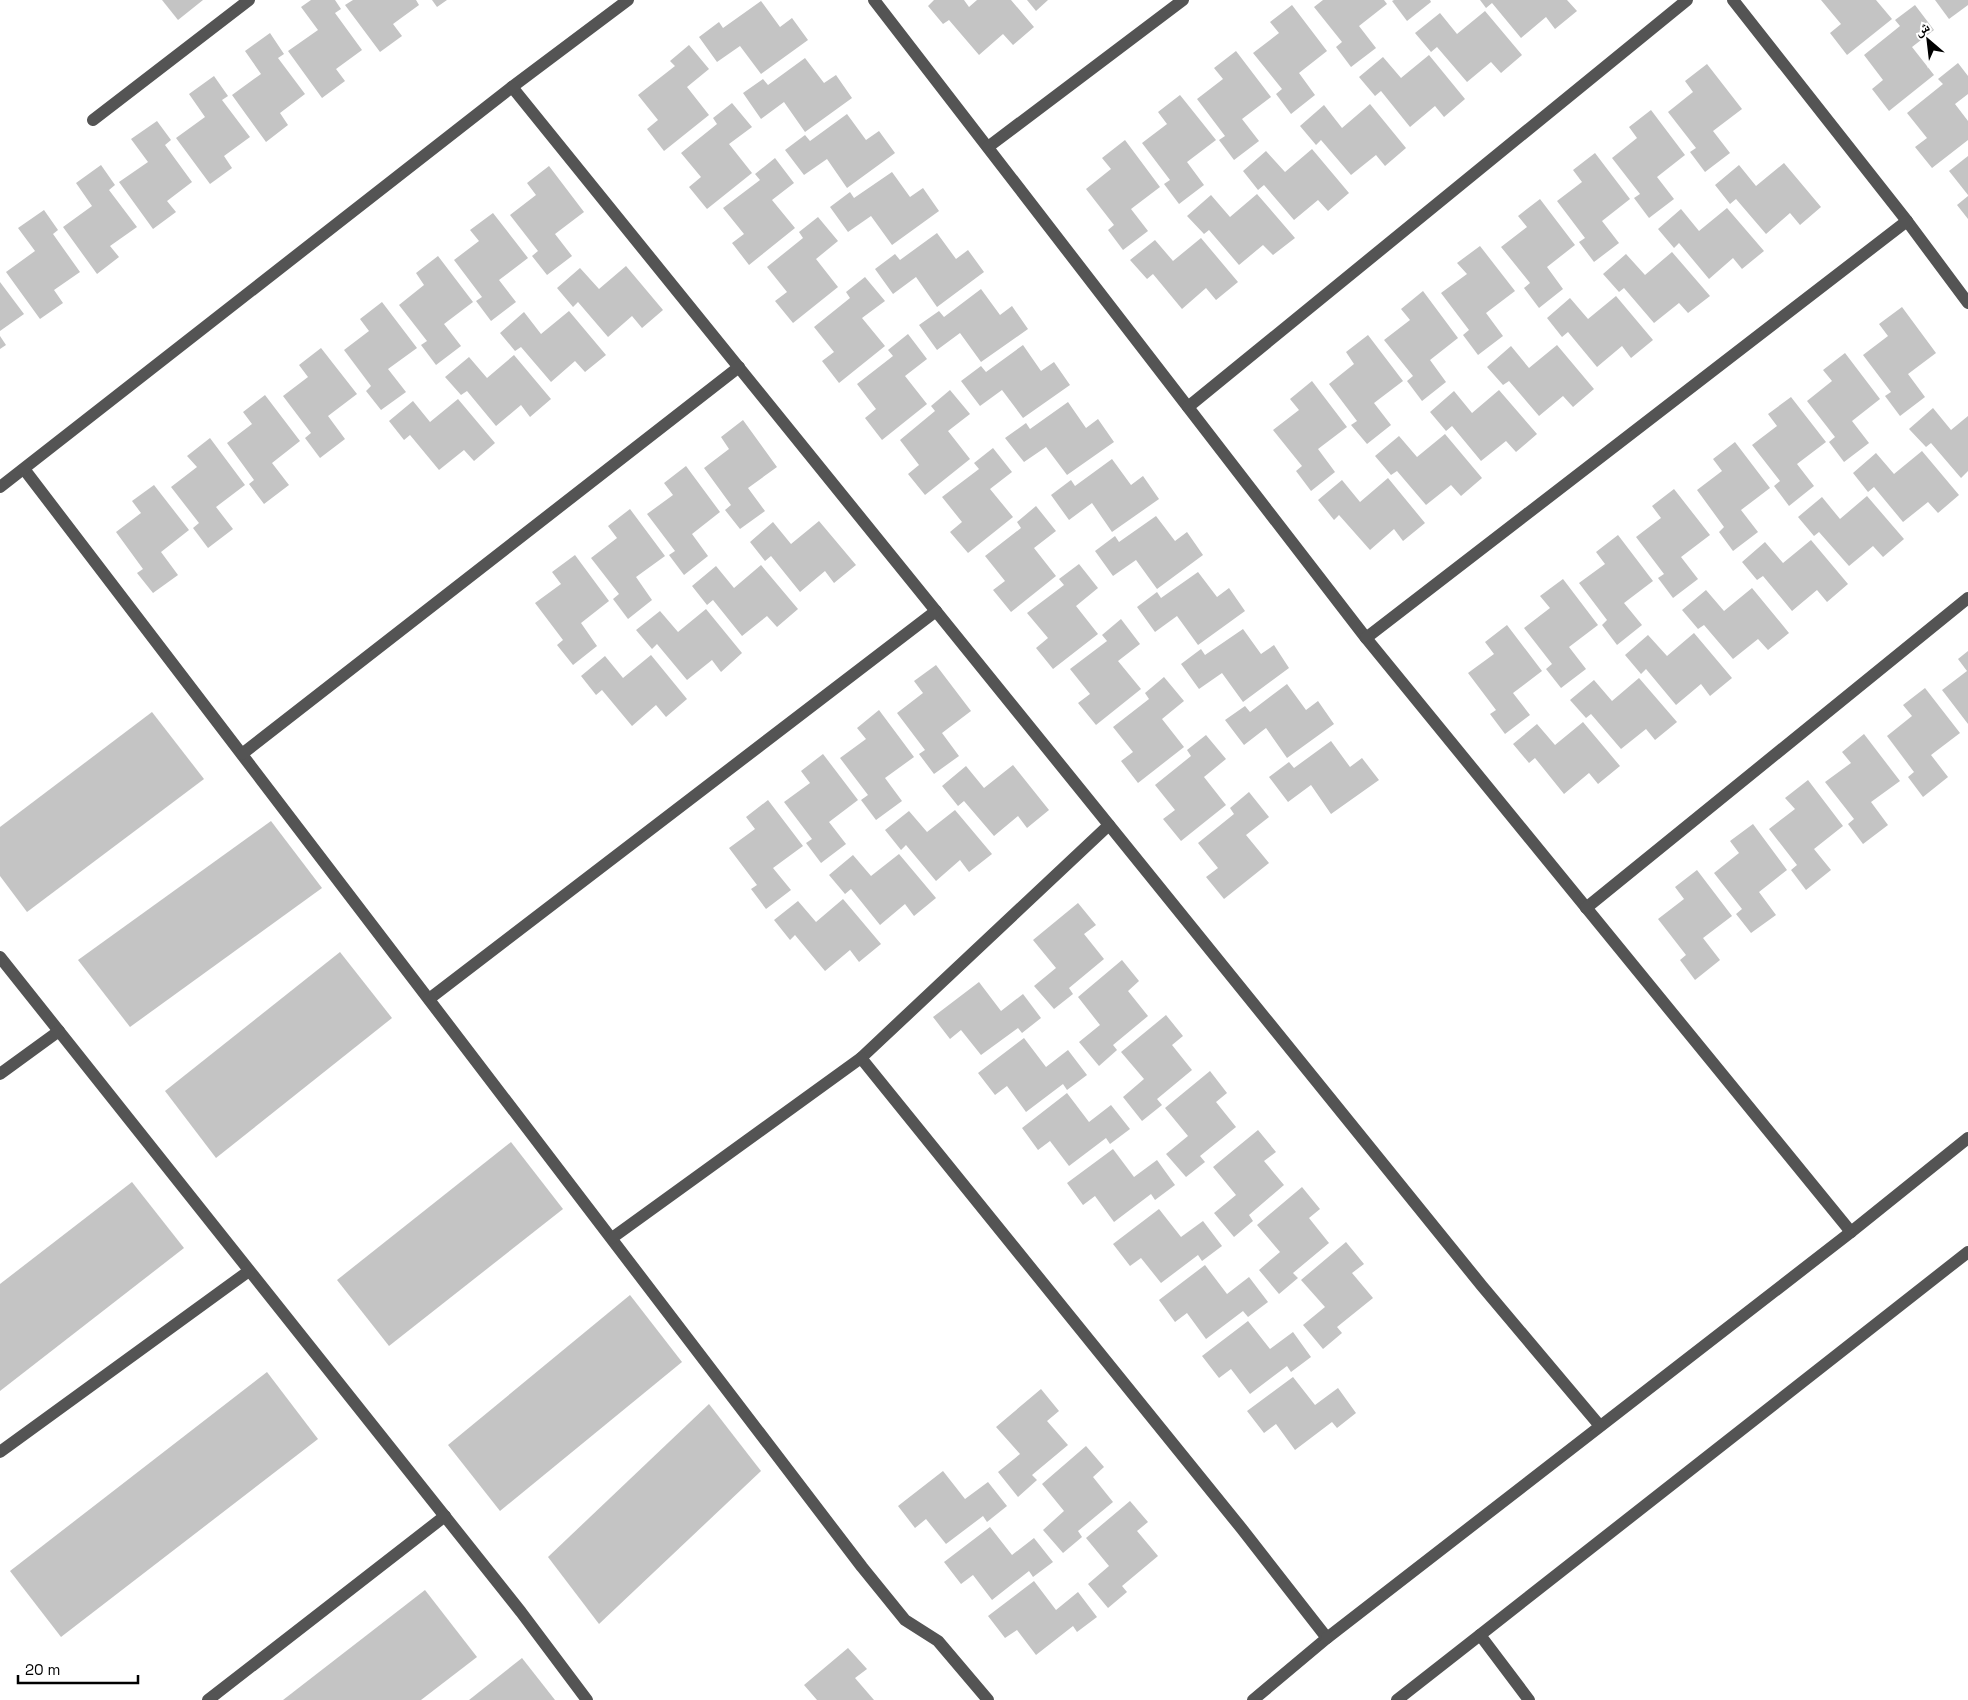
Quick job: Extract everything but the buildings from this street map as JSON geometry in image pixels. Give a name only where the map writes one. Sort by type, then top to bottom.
[{"type":"street","points":[[92,120],[249,0]]},
{"type":"street","points":[[0,487],[512,87],[628,0]]},
{"type":"street","points":[[874,0],[1366,638],[1851,1232]]},
{"type":"street","points":[[988,147],[1183,0]]},
{"type":"street","points":[[1188,407],[1687,0]]},
{"type":"street","points":[[1733,0],[1907,221],[1968,303]]},
{"type":"street","points":[[512,87],[1482,1286],[1600,1426]]},
{"type":"street","points":[[1366,638],[1907,221]]},
{"type":"street","points":[[242,754],[739,367]]},
{"type":"street","points":[[24,469],[905,1620],[938,1642],[988,1700]]},
{"type":"street","points":[[1586,908],[1968,598]]},
{"type":"street","points":[[429,999],[936,611]]},
{"type":"street","points":[[612,1238],[861,1058],[1109,826]]},
{"type":"street","points":[[0,957],[521,1612],[587,1700]]},
{"type":"street","points":[[0,1074],[59,1031]]},
{"type":"street","points":[[861,1058],[1242,1530],[1326,1638]]},
{"type":"street","points":[[1253,1700],[1326,1638],[1851,1232],[1968,1138]]},
{"type":"street","points":[[1397,1700],[1968,1252]]},
{"type":"street","points":[[0,1452],[249,1271]]},
{"type":"street","points":[[208,1700],[445,1516]]},
{"type":"street","points":[[1480,1635],[1529,1700]]}]
